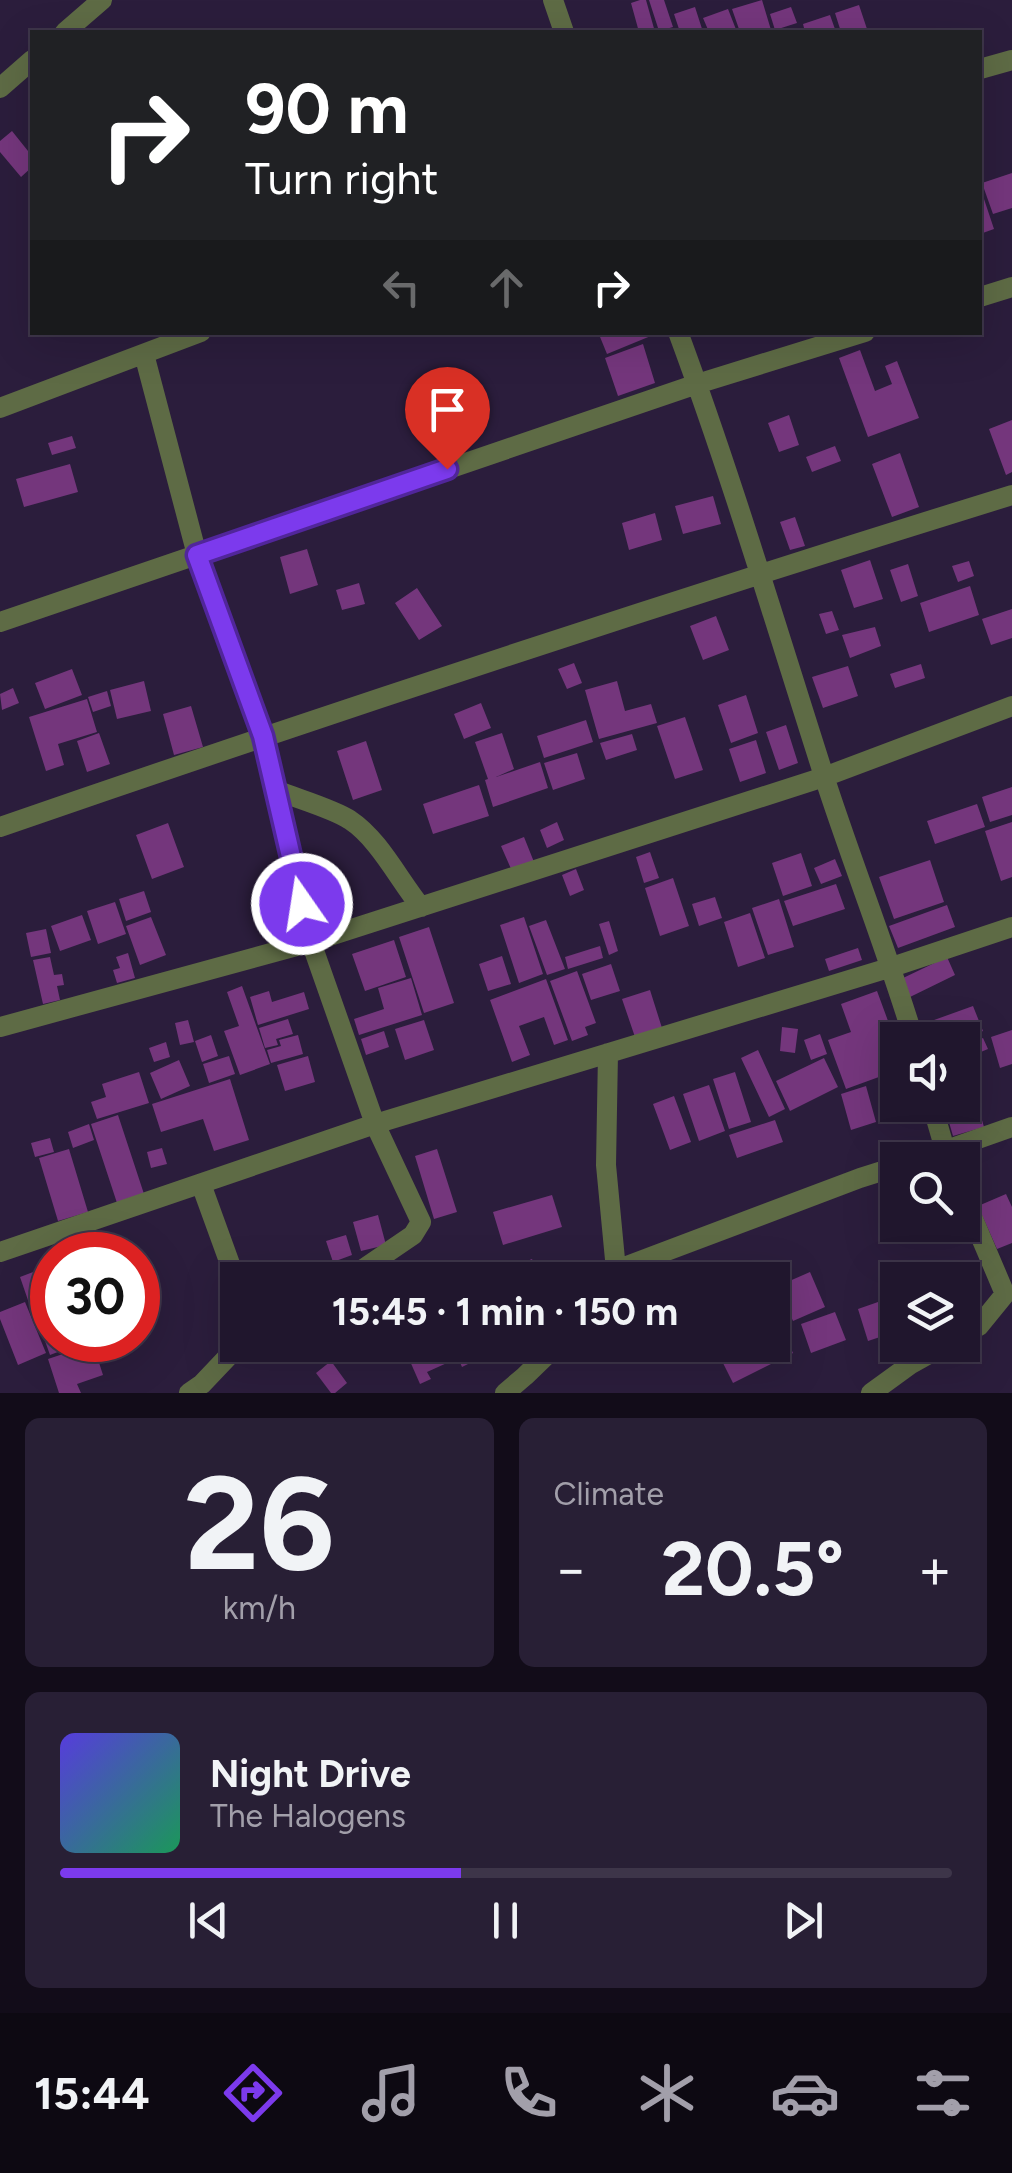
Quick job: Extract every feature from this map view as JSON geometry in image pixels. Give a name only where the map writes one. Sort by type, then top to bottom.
[{"type":"street","points":[[67,30],[102,0]]},
{"type":"street","points":[[560,3],[564,30]]},
{"type":"street","points":[[982,68],[1012,60]]},
{"type":"street","points":[[0,88],[30,62]]},
{"type":"street","points":[[982,296],[1012,288]]},
{"type":"street","points":[[0,408],[192,335]]},
{"type":"street","points":[[679,335],[909,1022]]},
{"type":"street","points":[[0,622],[697,384],[854,335]]},
{"type":"street","points":[[144,354],[197,555],[263,736],[311,942],[375,1124],[420,1222],[413,1236],[373,1262]]},
{"type":"street","points":[[0,826],[761,572],[1012,495]]},
{"type":"street","points":[[0,1027],[311,942],[824,777],[1012,706]]},
{"type":"street","points":[[276,790],[350,820],[378,847],[420,907]]},
{"type":"street","points":[[0,1252],[375,1124],[1012,927]]},
{"type":"street","points":[[608,1053],[606,1165],[611,1262]]},
{"type":"street","points":[[978,1142],[1012,1127]]},
{"type":"street","points":[[645,1262],[880,1172]]},
{"type":"street","points":[[202,1184],[230,1262]]},
{"type":"street","points":[[980,1234],[1006,1294],[980,1325]]},
{"type":"street","points":[[189,1393],[222,1362]]},
{"type":"street","points":[[505,1393],[540,1362]]},
{"type":"street","points":[[871,1393],[915,1362]]},
{"type":"building","points":[[646,0],[654,30],[638,30],[631,3]]},
{"type":"building","points":[[649,0],[664,0],[673,27],[659,30]]},
{"type":"building","points":[[762,0],[771,30],[739,30],[732,9]]},
{"type":"building","points":[[859,5],[867,30],[840,30],[835,13]]},
{"type":"building","points":[[695,7],[702,30],[679,30],[674,14]]},
{"type":"building","points":[[791,7],[797,23],[775,30],[770,14]]},
{"type":"building","points":[[728,9],[736,30],[708,30],[703,18]]},
{"type":"building","points":[[830,15],[835,30],[804,30],[803,24]]},
{"type":"building","points":[[12,131],[30,154],[30,169],[21,177],[0,152],[0,141]]},
{"type":"building","points":[[1012,173],[1012,208],[993,214],[982,183]]},
{"type":"building","points":[[982,193],[994,229],[982,233]]},
{"type":"building","points":[[599,335],[653,335],[607,354]]},
{"type":"building","points":[[643,344],[655,383],[618,396],[605,358]]},
{"type":"building","points":[[860,350],[875,391],[892,384],[885,366],[897,361],[919,418],[868,437],[839,358]]},
{"type":"building","points":[[789,415],[799,445],[779,452],[768,423]]},
{"type":"building","points":[[1012,420],[1012,472],[1006,475],[989,429]]},
{"type":"building","points":[[72,436],[76,448],[52,455],[48,443]]},
{"type":"building","points":[[835,446],[841,461],[812,472],[806,457]]},
{"type":"building","points":[[900,453],[919,507],[892,517],[872,464]]},
{"type":"building","points":[[70,464],[78,492],[24,507],[16,479]]},
{"type":"building","points":[[713,496],[721,524],[683,534],[675,506]]},
{"type":"building","points":[[655,513],[662,540],[629,550],[622,523]]},
{"type":"building","points":[[795,517],[805,546],[790,550],[780,522]]},
{"type":"building","points":[[307,549],[318,585],[290,594],[280,557]]},
{"type":"building","points":[[870,560],[883,599],[854,608],[841,570]]},
{"type":"building","points":[[969,561],[974,576],[958,582],[952,566]]},
{"type":"building","points":[[908,564],[918,596],[901,602],[890,570]]},
{"type":"building","points":[[359,583],[365,604],[342,610],[336,590]]},
{"type":"building","points":[[970,586],[979,615],[929,632],[920,603]]},
{"type":"building","points":[[417,588],[442,626],[419,640],[395,603]]},
{"type":"building","points":[[1012,609],[1012,638],[991,645],[982,619]]},
{"type":"building","points":[[832,611],[839,630],[826,634],[819,614]]},
{"type":"building","points":[[716,616],[729,650],[703,660],[690,626]]},
{"type":"building","points":[[875,627],[881,646],[850,658],[842,635]]},
{"type":"building","points":[[574,663],[582,683],[567,689],[558,669]]},
{"type":"building","points":[[921,664],[925,678],[895,688],[890,674]]},
{"type":"building","points":[[848,666],[858,696],[823,708],[812,677]]},
{"type":"building","points":[[72,669],[82,695],[45,709],[35,683]]},
{"type":"building","points":[[144,681],[151,711],[117,719],[110,690]]},
{"type":"building","points":[[617,681],[625,711],[651,704],[657,723],[599,739],[585,690]]},
{"type":"building","points":[[13,688],[19,703],[2,710],[0,694]]},
{"type":"building","points":[[107,691],[111,706],[93,712],[88,697]]},
{"type":"building","points":[[746,695],[758,733],[731,743],[718,705]]},
{"type":"building","points":[[87,699],[97,732],[58,744],[64,765],[46,771],[29,717]]},
{"type":"building","points":[[481,703],[491,728],[464,739],[454,714]]},
{"type":"building","points":[[191,706],[203,747],[174,755],[163,714]]},
{"type":"building","points":[[685,717],[703,770],[675,779],[657,726]]},
{"type":"building","points":[[586,720],[593,742],[544,758],[537,736]]},
{"type":"building","points":[[786,725],[798,763],[779,770],[766,732]]},
{"type":"building","points":[[99,733],[110,764],[87,772],[77,741]]},
{"type":"building","points":[[502,733],[514,769],[496,777],[540,762],[548,788],[493,807],[475,742]]},
{"type":"building","points":[[632,734],[637,750],[606,760],[600,743]]},
{"type":"building","points":[[756,740],[766,773],[740,782],[729,749]]},
{"type":"building","points":[[366,741],[382,790],[353,800],[337,751]]},
{"type":"building","points":[[577,753],[585,779],[553,790],[544,763]]},
{"type":"building","points":[[479,785],[489,816],[433,834],[423,804]]},
{"type":"building","points":[[1012,787],[1012,815],[990,822],[982,797]]},
{"type":"building","points":[[977,804],[985,827],[935,844],[927,821]]},
{"type":"building","points":[[557,822],[564,840],[547,848],[540,830]]},
{"type":"building","points":[[1012,822],[1012,877],[1001,881],[985,831]]},
{"type":"building","points":[[168,823],[184,867],[152,879],[136,835]]},
{"type":"building","points":[[524,837],[534,862],[512,871],[501,846]]},
{"type":"building","points":[[650,852],[659,878],[644,883],[636,857]]},
{"type":"building","points":[[801,853],[812,886],[783,896],[772,863]]},
{"type":"building","points":[[835,859],[842,876],[821,884],[814,868]]},
{"type":"building","points":[[930,860],[944,902],[894,919],[879,877]]},
{"type":"building","points":[[576,869],[584,890],[570,896],[562,875]]},
{"type":"building","points":[[673,878],[689,926],[660,936],[645,888]]},
{"type":"building","points":[[836,884],[845,909],[793,926],[784,901]]},
{"type":"building","points":[[144,891],[151,912],[126,921],[119,899]]},
{"type":"building","points":[[715,897],[722,918],[699,926],[692,904]]},
{"type":"building","points":[[779,899],[794,947],[768,955],[752,908]]},
{"type":"building","points":[[115,902],[126,934],[98,944],[87,911]]},
{"type":"building","points":[[947,905],[955,927],[898,948],[889,926]]},
{"type":"building","points":[[750,913],[765,958],[738,967],[724,922]]},
{"type":"building","points":[[82,915],[91,940],[60,951],[51,926]]},
{"type":"building","points":[[151,917],[166,955],[140,965],[126,926]]},
{"type":"building","points":[[524,917],[543,974],[519,983],[500,925]]},
{"type":"building","points":[[546,920],[565,969],[547,975],[529,926]]},
{"type":"building","points":[[609,921],[618,951],[609,955],[599,924]]},
{"type":"building","points":[[429,927],[454,1003],[424,1013],[399,937]]},
{"type":"building","points":[[46,929],[51,953],[31,957],[26,933]]},
{"type":"building","points":[[394,940],[406,977],[365,991],[352,954]]},
{"type":"building","points":[[600,946],[603,958],[568,969],[565,957]]},
{"type":"building","points":[[858,948],[862,960],[829,971],[825,959]]},
{"type":"building","points":[[128,953],[135,978],[117,983],[113,970],[120,968],[116,957]]},
{"type":"building","points":[[502,956],[511,984],[488,991],[479,964]]},
{"type":"building","points":[[50,957],[54,975],[62,974],[64,985],[57,986],[60,1000],[43,1004],[33,960]]},
{"type":"building","points":[[947,957],[955,975],[910,997],[901,979]]},
{"type":"building","points":[[611,964],[620,991],[591,1000],[582,974]]},
{"type":"building","points":[[577,971],[596,1023],[585,1027],[588,1035],[572,1041],[550,981]]},
{"type":"building","points":[[411,978],[422,1015],[359,1035],[354,1019],[384,1009],[378,988]]},
{"type":"building","points":[[546,979],[568,1040],[554,1045],[544,1017],[519,1026],[530,1055],[512,1062],[490,1000]]},
{"type":"building","points":[[242,986],[270,1064],[240,1075],[224,1031],[239,1026],[227,992]]},
{"type":"building","points":[[650,990],[662,1028],[635,1037],[622,999]]},
{"type":"building","points":[[269,991],[272,1002],[304,992],[309,1009],[258,1025],[250,997]]},
{"type":"building","points":[[877,991],[888,1022],[880,1022],[880,1077],[846,1089],[828,1040],[851,1032],[841,1004]]},
{"type":"building","points":[[973,1006],[979,1022],[929,1022]]},
{"type":"building","points":[[288,1019],[293,1034],[276,1039],[278,1045],[265,1048],[259,1028]]},
{"type":"building","points":[[188,1020],[194,1042],[180,1045],[175,1023]]},
{"type":"building","points":[[424,1020],[434,1050],[405,1060],[395,1029]]},
{"type":"building","points":[[782,1027],[798,1029],[795,1053],[780,1051]]},
{"type":"building","points":[[1012,1030],[1012,1064],[1000,1068],[991,1037]]},
{"type":"building","points":[[384,1031],[389,1047],[366,1055],[361,1039]]},
{"type":"building","points":[[820,1034],[827,1054],[811,1060],[804,1040]]},
{"type":"building","points":[[211,1035],[218,1056],[202,1062],[195,1041]]},
{"type":"building","points":[[298,1035],[303,1054],[271,1063],[267,1050],[281,1046],[279,1040]]},
{"type":"building","points":[[983,1038],[988,1049],[980,1052]]},
{"type":"building","points":[[166,1042],[170,1057],[154,1062],[149,1048]]},
{"type":"building","points":[[758,1050],[785,1109],[769,1117],[741,1058]]},
{"type":"building","points":[[229,1056],[235,1074],[209,1083],[203,1064]]},
{"type":"building","points":[[308,1056],[315,1082],[285,1091],[277,1065]]},
{"type":"building","points":[[824,1058],[838,1087],[790,1111],[776,1081]]},
{"type":"building","points":[[179,1060],[190,1086],[161,1099],[150,1073]]},
{"type":"building","points":[[139,1072],[149,1103],[97,1119],[91,1102],[106,1097],[102,1084]]},
{"type":"building","points":[[735,1072],[751,1122],[729,1129],[713,1079]]},
{"type":"building","points":[[230,1079],[249,1140],[214,1151],[203,1119],[161,1132],[152,1104]]},
{"type":"building","points":[[709,1085],[725,1131],[699,1141],[683,1094]]},
{"type":"building","points":[[866,1086],[876,1122],[851,1130],[841,1094]]},
{"type":"building","points":[[674,1096],[691,1142],[670,1150],[653,1104]]},
{"type":"building","points":[[980,1113],[984,1127],[953,1136],[949,1122],[980,1122]]},
{"type":"building","points":[[118,1115],[144,1194],[117,1203],[91,1124]]},
{"type":"building","points":[[775,1120],[783,1142],[737,1158],[729,1135]]},
{"type":"building","points":[[89,1124],[94,1140],[73,1148],[68,1132]]},
{"type":"building","points":[[50,1138],[54,1152],[35,1157],[31,1143]]},
{"type":"building","points":[[162,1148],[167,1164],[151,1168],[147,1152]]},
{"type":"building","points":[[69,1149],[88,1212],[58,1221],[39,1158]]},
{"type":"building","points":[[437,1149],[457,1212],[434,1219],[415,1156]]},
{"type":"building","points":[[1006,1194],[1012,1207],[1012,1243],[997,1249],[980,1205]]},
{"type":"building","points":[[552,1195],[562,1227],[503,1245],[493,1212]]},
{"type":"building","points":[[378,1215],[386,1245],[361,1251],[353,1222]]},
{"type":"building","points":[[346,1235],[352,1255],[333,1262],[326,1241]]},
{"type":"building","points":[[810,1272],[825,1307],[793,1321],[790,1281]]},
{"type":"building","points":[[30,1273],[30,1306],[20,1277]]},
{"type":"building","points":[[880,1301],[880,1337],[868,1341],[858,1309]]},
{"type":"building","points":[[25,1302],[30,1314],[30,1360],[18,1365],[0,1312]]},
{"type":"building","points":[[835,1312],[846,1340],[811,1353],[801,1324]]},
{"type":"building","points":[[49,1362],[99,1362],[103,1375],[77,1384],[81,1393],[59,1393]]},
{"type":"building","points":[[332,1362],[347,1383],[331,1393],[316,1373]]},
{"type":"building","points":[[410,1362],[449,1362],[427,1372],[431,1379],[420,1384]]},
{"type":"building","points":[[722,1362],[775,1362],[733,1383]]},
{"type":"route","points":[[302,904],[263,736],[197,555],[447,469]]}]
